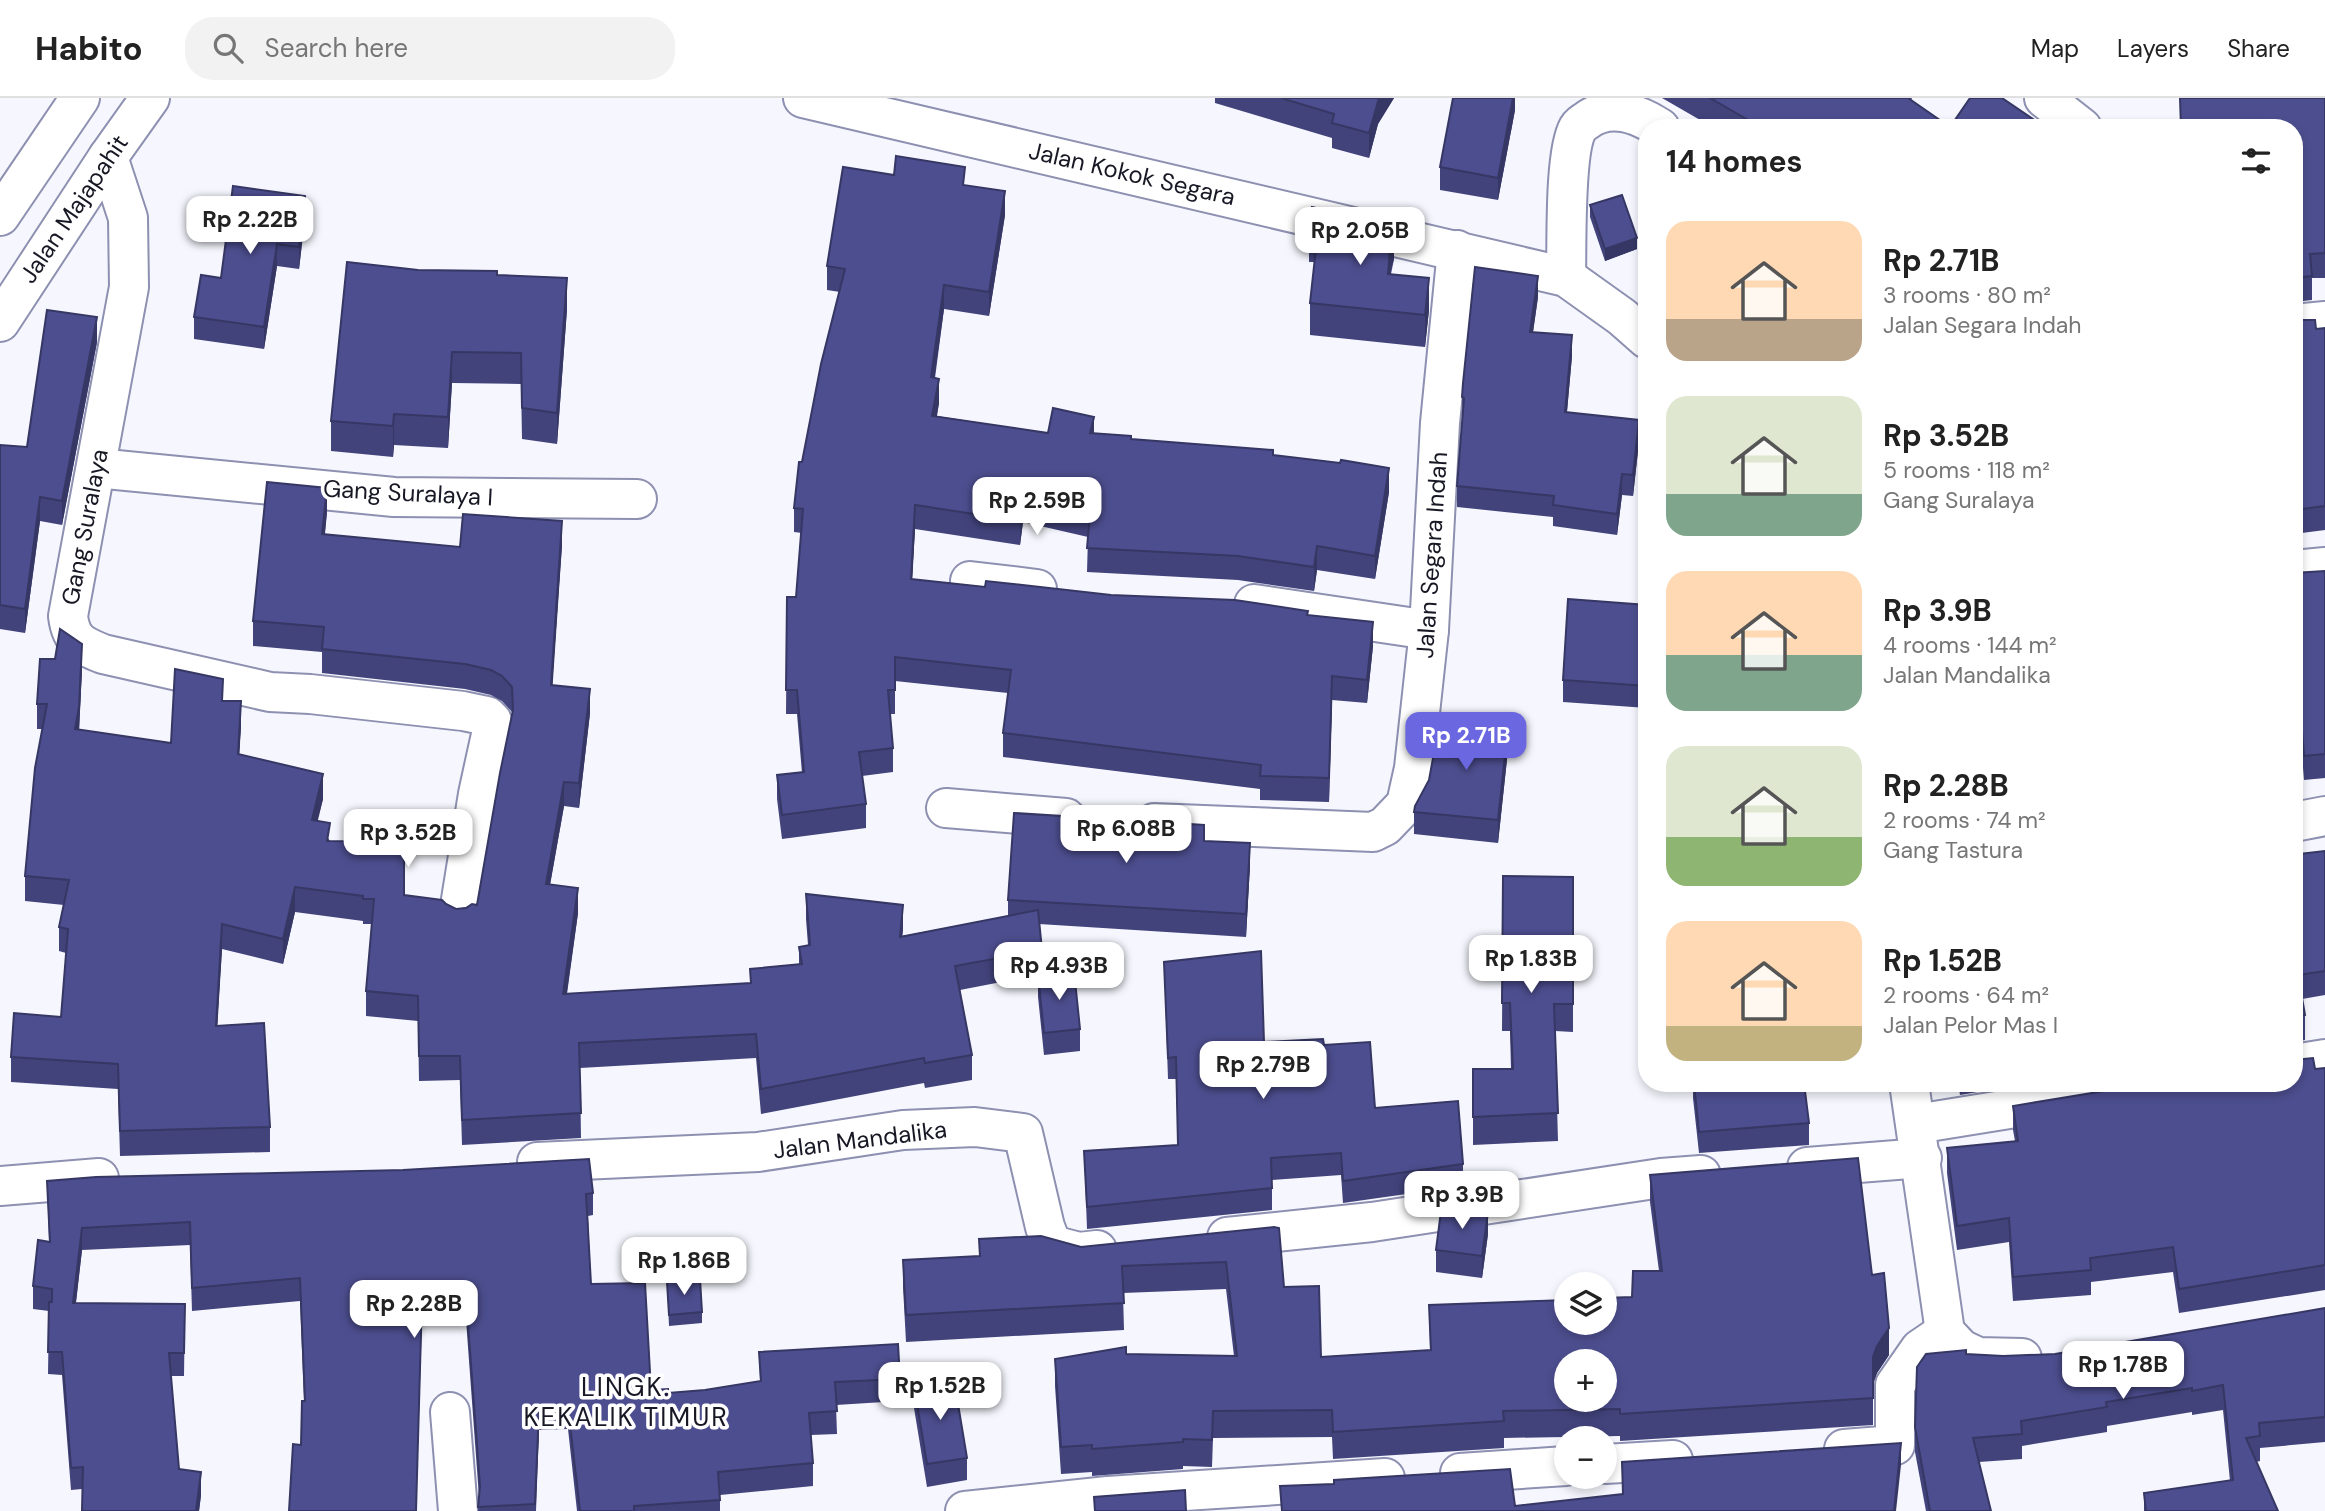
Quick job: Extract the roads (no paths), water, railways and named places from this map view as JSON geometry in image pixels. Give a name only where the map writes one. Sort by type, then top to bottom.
[{"type":"street","points":[[0,216],[80,98]]},
{"type":"street","name":"Jalan Majapahit","points":[[0,322],[150,98]]},
{"type":"street","name":"Jalan Kokok Segara","points":[[803,98],[1566,277],[1638,331]]},
{"type":"street","points":[[2044,98],[2071,119]]},
{"type":"street","points":[[1566,277],[1571,157],[1578,127],[1600,107],[1632,113],[1643,119]]},
{"type":"street","name":"Gang Suralaya","points":[[108,157],[128,218],[130,287],[68,616],[70,633],[85,647],[103,654],[270,692],[310,694],[463,711],[486,716],[492,721],[459,912]]},
{"type":"street","name":"Jalan Segara Indah","points":[[946,808],[1108,821],[1362,832],[1373,832],[1385,827],[1406,804],[1414,768],[1429,630],[1440,423],[1457,250]]},
{"type":"street","points":[[2303,323],[2325,321]]},
{"type":"street","name":"Gang Suralaya I","points":[[96,468],[394,497],[637,499]]},
{"type":"street","points":[[2303,569],[2325,566]]},
{"type":"street","points":[[970,581],[1073,593]]},
{"type":"street","points":[[1223,601],[1429,630]]},
{"type":"street","points":[[2303,820],[2325,816]]},
{"type":"street","points":[[2303,1062],[2325,1059]]},
{"type":"street","points":[[1911,1092],[1945,1332],[1961,1349],[1978,1357],[2051,1357]]},
{"type":"street","points":[[1772,1170],[1919,1141],[2132,1092]]},
{"type":"street","name":"Jalan Mandalika","points":[[508,1164],[758,1152],[902,1130],[975,1127],[1003,1130],[1023,1133],[1045,1227],[1052,1245],[1079,1252],[1133,1247]]},
{"type":"street","points":[[1188,1241],[1371,1222],[1661,1178],[1730,1173]]},
{"type":"street","points":[[0,1186],[135,1177]]},
{"type":"street","points":[[1812,1451],[1895,1445],[1895,1385],[1920,1349],[1945,1332]]},
{"type":"street","points":[[450,1412],[458,1511]]},
{"type":"street","points":[[1617,1463],[1702,1458]]},
{"type":"street","points":[[965,1511],[1108,1496],[1554,1467]]},
{"type":"district","name":"LINGK. KEKALIK TIMUR","points":[[626,1402]]}]
